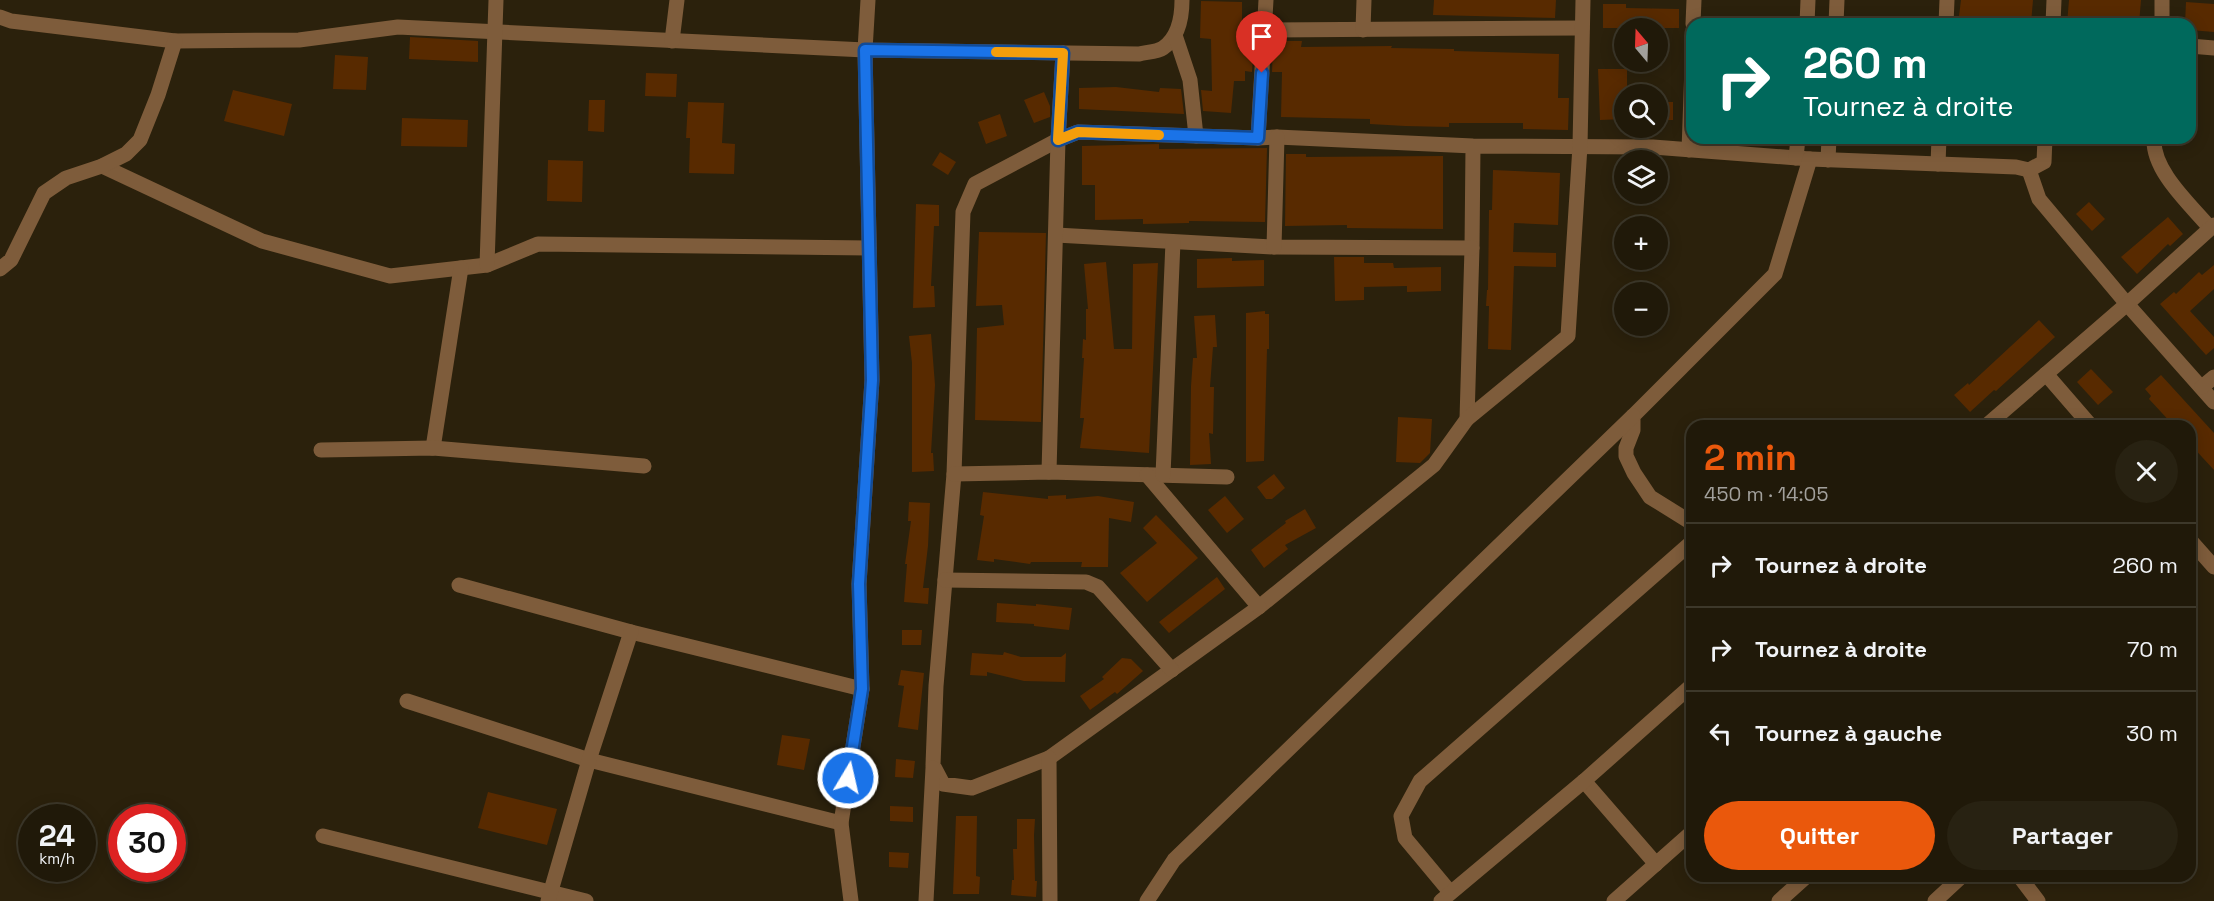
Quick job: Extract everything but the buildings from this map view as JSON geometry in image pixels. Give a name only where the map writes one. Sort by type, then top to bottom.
[{"type":"street","points":[[487,264],[496,0]]},
{"type":"street","points":[[672,41],[677,0]]},
{"type":"street","points":[[850,901],[841,823],[862,689],[859,584],[872,380],[865,50],[868,0]]},
{"type":"street","points":[[0,17],[11,21],[175,42],[299,40],[398,27],[865,50],[1139,54],[1162,49],[1176,35],[1182,16],[1182,0]]},
{"type":"street","points":[[1258,138],[1266,0]]},
{"type":"street","points":[[1363,30],[1364,0]]},
{"type":"street","points":[[933,765],[943,784],[972,788],[1049,758],[1259,607],[1434,465],[1467,419],[1568,336],[1580,146],[1583,0]]},
{"type":"street","points":[[1693,18],[1694,0]]},
{"type":"street","points":[[1808,18],[1809,0]]},
{"type":"street","points":[[1836,18],[1837,0]]},
{"type":"street","points":[[1946,18],[1947,0]]},
{"type":"street","points":[[2053,18],[2054,0]]},
{"type":"street","points":[[2162,0],[2162,18]]},
{"type":"street","points":[[1264,30],[1582,28]]},
{"type":"street","points":[[1176,35],[1190,80],[1196,136]]},
{"type":"street","points":[[0,269],[11,260],[44,193],[66,178],[102,166],[126,154],[140,140],[158,95],[175,42]]},
{"type":"street","points":[[2196,46],[2214,48]]},
{"type":"street","points":[[1049,471],[1058,140],[1063,53]]},
{"type":"street","points":[[926,901],[936,686],[954,474],[963,212],[975,184],[1058,140],[1078,132],[1277,137],[1473,146],[1653,147],[1803,159],[2016,167],[2029,170],[2044,162],[2045,144]]},
{"type":"street","points":[[1274,247],[1277,137]]},
{"type":"street","points":[[1689,144],[1689,150]]},
{"type":"street","points":[[1147,901],[1174,860],[1633,416],[1775,274],[1803,159],[1799,144]]},
{"type":"street","points":[[1828,160],[1829,144]]},
{"type":"street","points":[[1938,164],[1939,144]]},
{"type":"street","points":[[1993,420],[2127,304],[2212,226],[2160,169],[2154,144]]},
{"type":"street","points":[[1467,419],[1473,146]]},
{"type":"street","points":[[102,166],[262,241],[390,276],[487,264],[538,244],[869,248]]},
{"type":"street","points":[[2029,170],[2039,199],[2127,304],[2214,402]]},
{"type":"street","points":[[1056,235],[1274,247],[1472,249]]},
{"type":"street","points":[[1163,475],[1173,242]]},
{"type":"street","points":[[433,448],[461,268]]},
{"type":"street","points":[[2046,374],[2086,420]]},
{"type":"street","points":[[2202,387],[2214,377]]},
{"type":"street","points":[[1633,416],[1633,430],[1626,448],[1626,456],[1634,473],[1650,497],[1686,519]]},
{"type":"street","points":[[321,450],[433,448],[644,466]]},
{"type":"street","points":[[954,474],[1049,471],[1227,477]]},
{"type":"street","points":[[1147,475],[1259,607]]},
{"type":"street","points":[[1686,547],[1420,781],[1401,816],[1405,838],[1446,897],[1584,781],[1686,690]]},
{"type":"street","points":[[2196,547],[2214,567]]},
{"type":"street","points":[[945,580],[1086,582],[1098,587],[1172,670]]},
{"type":"street","points":[[459,585],[631,632],[862,689]]},
{"type":"street","points":[[549,897],[589,760],[631,632]]},
{"type":"street","points":[[407,702],[589,760],[841,823]]},
{"type":"street","points":[[1049,758],[1050,901]]},
{"type":"street","points":[[1584,781],[1656,864]]},
{"type":"street","points":[[323,836],[549,897],[586,901]]},
{"type":"street","points":[[1614,901],[1686,837]]},
{"type":"street","points":[[1779,901],[1800,882]]},
{"type":"street","points":[[1935,901],[1956,882]]},
{"type":"street","points":[[2024,882],[2038,901]]},
{"type":"slow traffic","points":[[996,52],[1063,53],[1058,140],[1078,132],[1159,135]]},
{"type":"route","points":[[848,778],[862,689],[859,584],[872,380],[865,50],[1063,53],[1058,140],[1078,132],[1258,138],[1262,73]]}]
